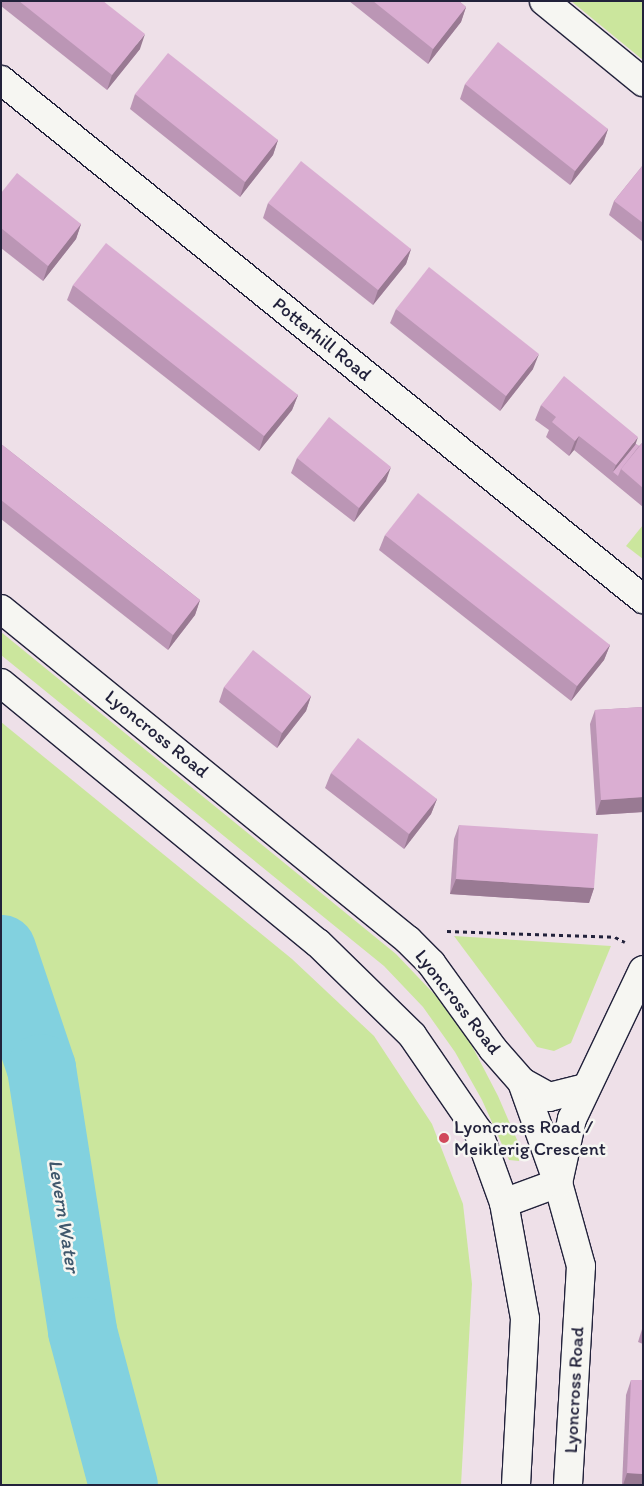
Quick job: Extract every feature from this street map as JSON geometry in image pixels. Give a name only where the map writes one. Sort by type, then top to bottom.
[{"type":"street","points":[[544,1],[643,82]]},
{"type":"street","name":"Potterhill Road","points":[[1,80],[643,599]]},
{"type":"street","name":"Lyoncross Road","points":[[1,609],[408,940],[431,962],[493,1049],[522,1082],[558,1183],[581,1266],[568,1485]]},
{"type":"street","points":[[1,683],[318,942],[412,1035],[478,1131],[504,1203],[525,1319],[516,1485]]},
{"type":"street","points":[[504,1203],[558,1183],[572,1119],[643,970]]},
{"type":"street","points":[[522,1082],[549,1097],[586,1088]]},
{"type":"path","points":[[408,940],[451,930],[615,937],[629,944]]},
{"type":"green space","points":[[571,1],[643,1],[643,60]]},
{"type":"green space","points":[[643,525],[643,559],[626,546]]},
{"type":"green space","points":[[1,632],[396,954],[437,997],[471,1044],[498,1096],[521,1149],[519,1161],[509,1160],[482,1100],[455,1052],[423,1007],[384,966],[1,655]]},
{"type":"green space","points":[[1,722],[292,959],[374,1036],[432,1124],[463,1204],[472,1284],[461,1485],[1,1485]]},
{"type":"green space","points":[[454,936],[611,946],[571,1043],[554,1051],[537,1047]]},
{"type":"building","points":[[19,1],[103,1],[145,34],[112,75]]},
{"type":"building","points":[[373,1],[459,1],[466,7],[433,49]]},
{"type":"building","points":[[498,42],[608,129],[575,171],[465,84]]},
{"type":"building","points":[[168,53],[278,140],[245,182],[135,94]]},
{"type":"building","points":[[301,161],[411,249],[378,290],[268,203]]},
{"type":"building","points":[[643,165],[643,223],[614,201]]},
{"type":"building","points":[[17,173],[81,224],[48,266],[1,228],[1,193]]},
{"type":"building","points":[[106,243],[298,395],[264,436],[73,285]]},
{"type":"building","points":[[429,267],[539,354],[506,396],[396,309]]},
{"type":"building","points":[[564,376],[638,437],[616,465],[579,436],[575,441],[552,422],[556,417],[541,405]]},
{"type":"building","points":[[329,417],[391,467],[359,508],[297,458]]},
{"type":"building","points":[[643,442],[643,488],[621,469]]},
{"type":"building","points":[[1,444],[200,600],[173,635],[1,500]]},
{"type":"building","points":[[636,444],[639,446],[621,469],[618,476],[613,472]]},
{"type":"building","points":[[418,493],[610,645],[577,686],[385,535]]},
{"type":"building","points":[[253,650],[311,696],[282,733],[224,687]]},
{"type":"building","points":[[643,707],[643,797],[601,800],[595,710]]},
{"type":"building","points":[[358,738],[437,799],[409,834],[331,773]]},
{"type":"building","points":[[459,825],[598,834],[594,888],[456,879]]},
{"type":"building","points":[[631,1380],[643,1380],[643,1474],[627,1473]]},
{"type":"waterway","name":"Levern Water","points":[[1,949],[41,1068],[82,1331],[123,1485]]},
{"type":"place","name":"Lyoncross Road / Meiklerig Crescent","points":[[444,1138]]}]
